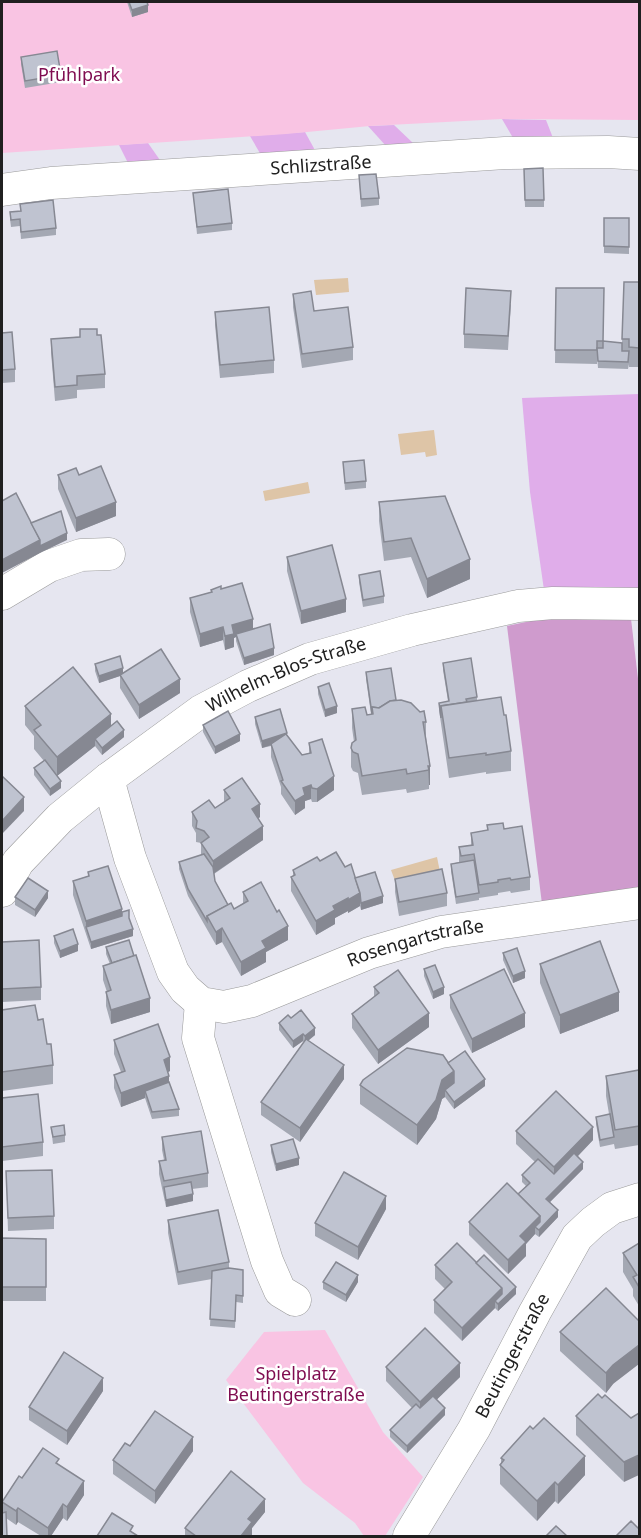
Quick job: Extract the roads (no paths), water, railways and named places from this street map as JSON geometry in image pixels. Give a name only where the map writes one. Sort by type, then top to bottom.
[{"type":"street","name":"Schlizstraße","points":[[2,190],[51,183],[505,153],[639,154]]},
{"type":"street","points":[[2,594],[49,566],[81,555],[109,554]]},
{"type":"street","name":"Wilhelm-Blos-Straße","points":[[2,891],[18,862],[60,818],[108,779],[201,711],[248,686],[310,658],[412,630],[518,606],[553,603],[639,604]]},
{"type":"street","points":[[108,779],[130,858],[173,972],[185,989],[201,1003],[198,1038],[267,1261],[280,1291],[295,1300]]},
{"type":"street","name":"Rosengartstraße","points":[[201,1003],[224,1007],[252,1001],[369,953],[441,932],[639,903]]},
{"type":"street","name":"Beutingerstraße","points":[[409,1536],[474,1429],[535,1312],[577,1238],[612,1208],[639,1199]]},
{"type":"park label","name":"Pfühlpark","points":[[79,75]]},
{"type":"park label","name":"Spielplatz Beutingerstraße","points":[[296,1384]]}]
